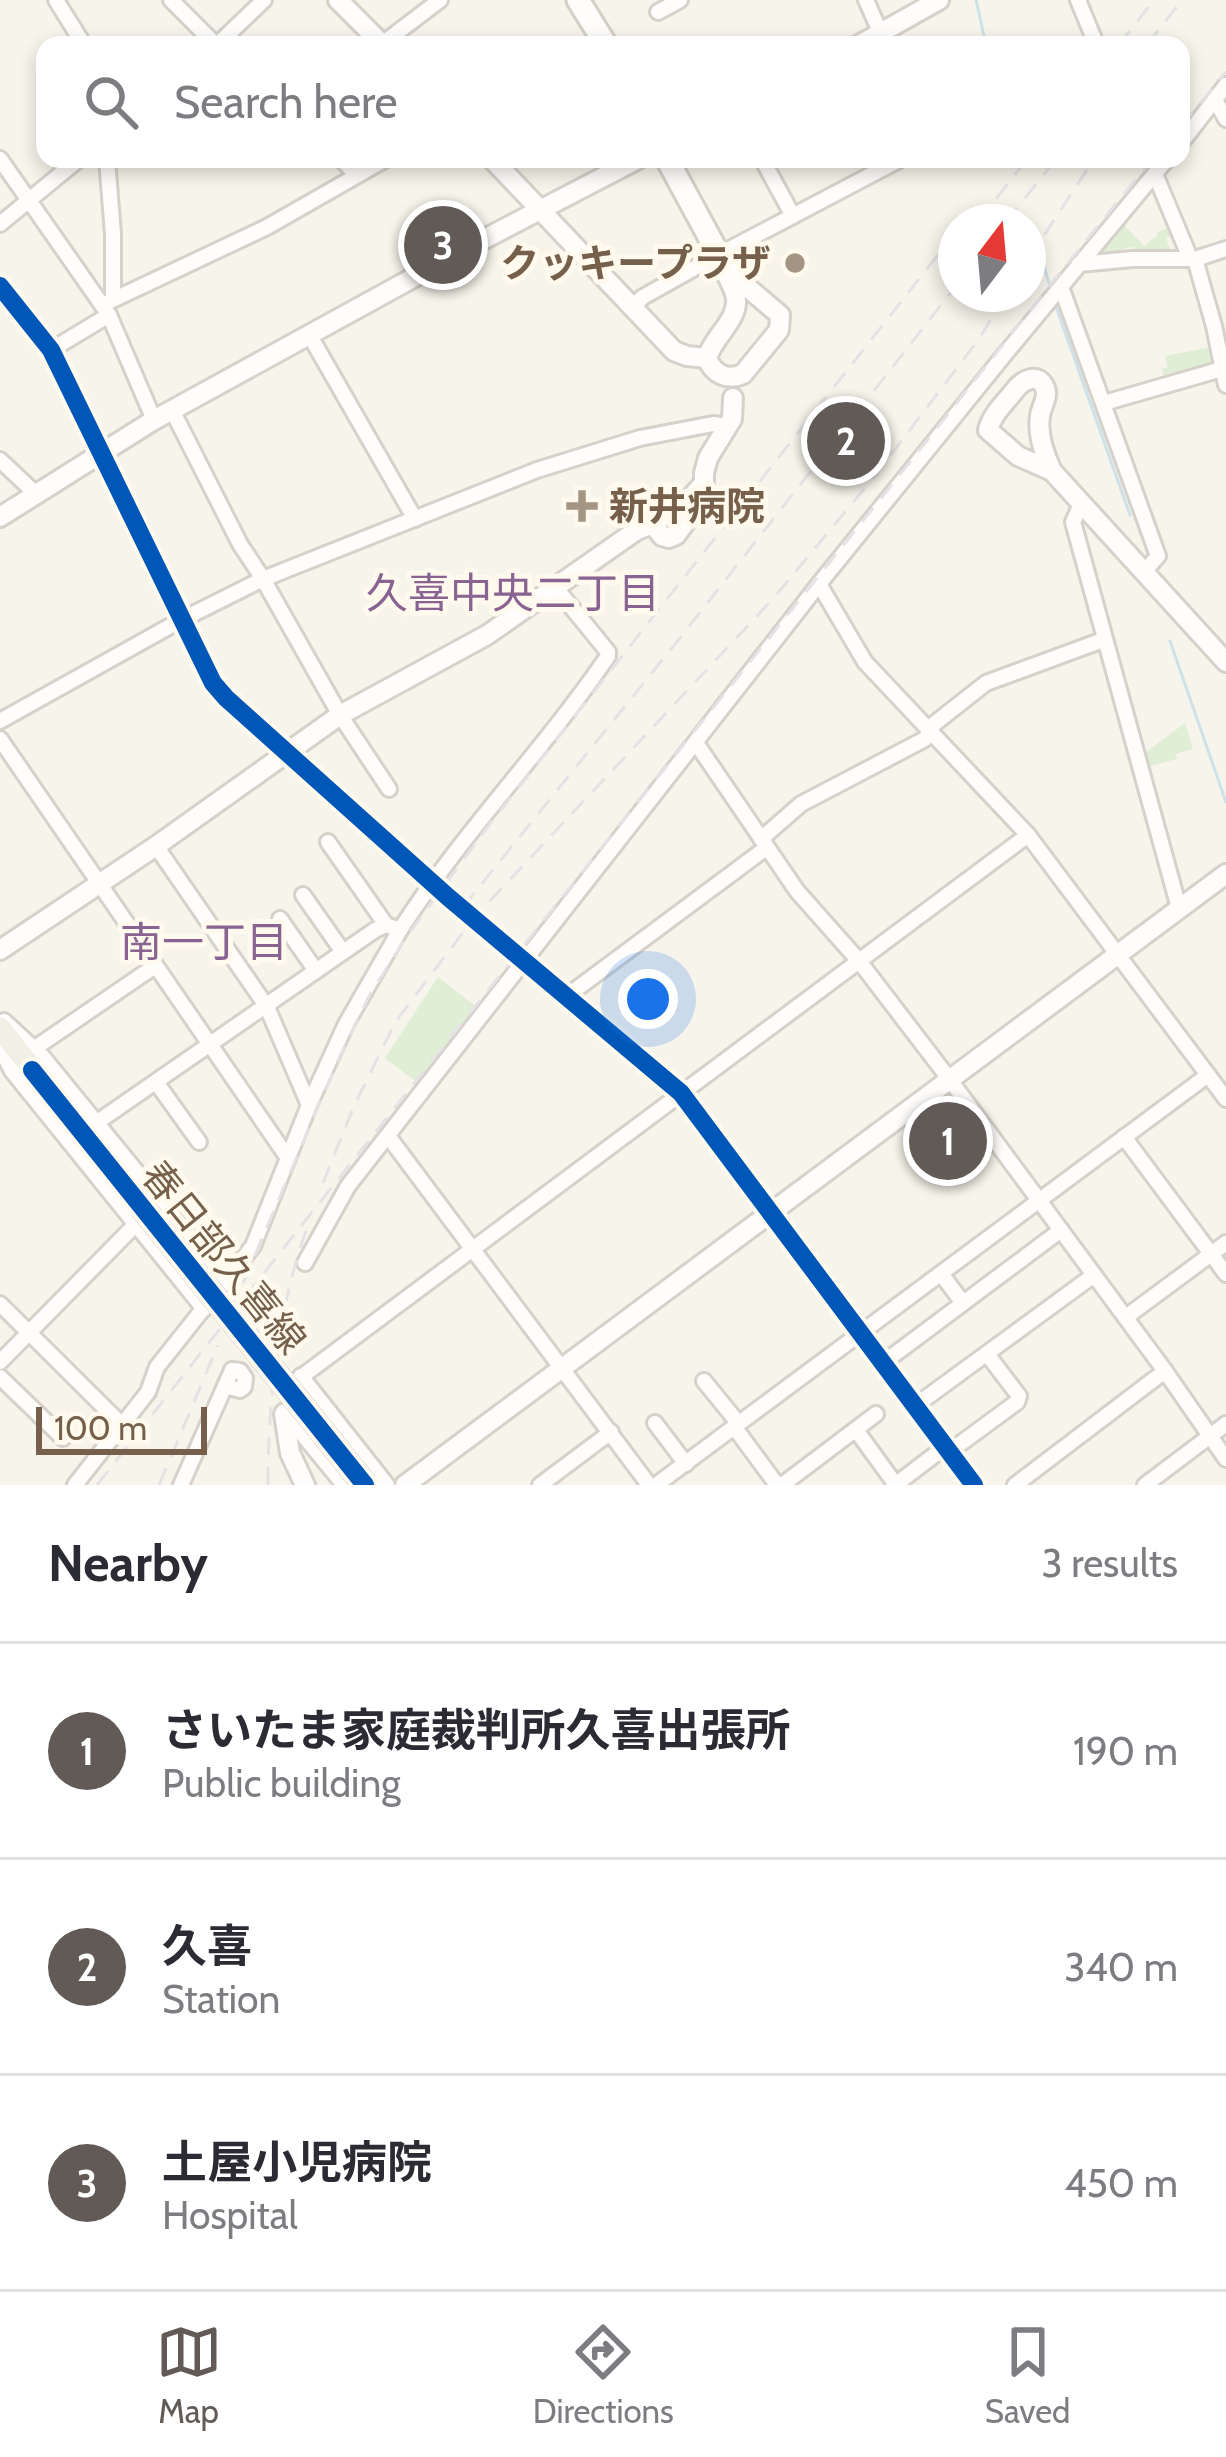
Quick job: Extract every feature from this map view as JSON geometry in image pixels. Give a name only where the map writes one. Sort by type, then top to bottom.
[{"type":"main road","points":[[578,0],[600,36]]},
{"type":"main road","points":[[672,168],[719,255]]},
{"type":"main road","name":"春日部久喜線","points":[[1,1027],[139,1216],[365,1485]]},
{"type":"street","points":[[56,0],[78,36]]},
{"type":"street","points":[[171,0],[208,36]]},
{"type":"street","points":[[226,36],[264,0]]},
{"type":"street","points":[[338,0],[374,36]]},
{"type":"street","points":[[394,36],[440,0]]},
{"type":"street","points":[[658,12],[680,0]]},
{"type":"street","points":[[866,0],[880,34]]},
{"type":"street","points":[[876,36],[939,0]]},
{"type":"street","points":[[1078,0],[1093,36]]},
{"type":"street","points":[[1190,132],[1226,85]]},
{"type":"street","points":[[1216,100],[1226,119]]},
{"type":"street","points":[[0,158],[108,306],[163,415],[340,715],[389,788]]},
{"type":"street","points":[[0,224],[69,168]]},
{"type":"street","points":[[108,168],[113,234],[108,306]]},
{"type":"street","points":[[350,168],[357,175]]},
{"type":"street","points":[[51,350],[108,306],[222,250],[370,168]]},
{"type":"street","points":[[501,168],[674,351],[730,377],[743,374]]},
{"type":"street","points":[[0,517],[163,415],[621,168]]},
{"type":"street","points":[[767,168],[794,216]]},
{"type":"street","points":[[632,307],[884,168]]},
{"type":"street","points":[[305,1263],[345,1190],[820,584],[1160,168]]},
{"type":"street","points":[[1155,174],[1192,259],[1214,326],[1226,386]]},
{"type":"street","points":[[1079,264],[1192,259],[1226,249]]},
{"type":"street","points":[[0,950],[340,715],[487,635],[640,528],[656,524],[662,536],[676,535],[704,496],[708,458],[728,426],[743,374],[782,325],[780,315],[741,283],[719,255]]},
{"type":"street","points":[[719,255],[736,297],[736,312]]},
{"type":"street","points":[[0,286],[51,350],[212,682],[431,882],[681,1093],[974,1485]]},
{"type":"street","points":[[1060,288],[1158,556],[1144,572]]},
{"type":"street","points":[[733,398],[711,365],[709,349],[736,312],[754,299],[761,300]]},
{"type":"street","points":[[310,336],[415,519]]},
{"type":"street","points":[[1104,403],[1222,369]]},
{"type":"street","points":[[1052,471],[1018,456],[988,430],[1021,382],[1030,379],[1045,387],[1039,423],[1052,471],[1222,651]]},
{"type":"street","points":[[0,721],[263,579],[537,470],[626,442],[713,424],[728,426]]},
{"type":"street","points":[[0,460],[35,493]]},
{"type":"street","points":[[1082,504],[1073,522],[1179,908]]},
{"type":"street","points":[[820,584],[865,662],[1028,835],[1226,1099]]},
{"type":"street","points":[[75,1485],[148,1392],[157,1367],[253,1246],[309,1106],[393,928],[608,656],[555,587]]},
{"type":"street","points":[[567,996],[764,843],[801,804],[925,739],[934,724],[986,683],[1103,640]]},
{"type":"street","points":[[0,739],[287,1158]]},
{"type":"street","points":[[696,743],[797,891],[859,961],[950,1080],[1226,1459]]},
{"type":"street","points":[[305,1485],[290,1453],[284,1414],[290,1380],[1028,835]]},
{"type":"street","points":[[328,842],[393,928]]},
{"type":"street","points":[[156,846],[267,1006],[309,1106]]},
{"type":"street","points":[[405,1485],[1226,874]]},
{"type":"street","points":[[303,895],[344,952]]},
{"type":"street","points":[[280,919],[316,971]]},
{"type":"street","points":[[96,1123],[344,952],[393,928]]},
{"type":"street","points":[[35,1048],[155,966]]},
{"type":"street","points":[[1,1027],[35,1048],[225,1280]]},
{"type":"street","points":[[1,1027],[6,1077],[139,1216],[204,1309]]},
{"type":"street","points":[[388,1136],[653,1485],[1208,1075]]},
{"type":"street","points":[[157,1082],[199,1142]]},
{"type":"street","points":[[1124,1137],[1226,1274]]},
{"type":"street","points":[[0,1362],[139,1216]]},
{"type":"street","points":[[883,1363],[1061,1229]]},
{"type":"street","points":[[1126,1317],[1226,1243]]},
{"type":"street","points":[[942,1275],[963,1303]]},
{"type":"street","points":[[915,1406],[1094,1275]]},
{"type":"street","points":[[0,1304],[122,1425]]},
{"type":"street","points":[[856,1430],[896,1485],[1017,1402],[1018,1396],[987,1354]]},
{"type":"street","points":[[1015,1485],[1166,1371]]},
{"type":"street","points":[[0,1377],[63,1438]]},
{"type":"street","points":[[290,1380],[387,1485]]},
{"type":"street","points":[[704,1381],[779,1485],[876,1414]]},
{"type":"street","points":[[181,1485],[225,1386]]},
{"type":"street","points":[[284,1414],[344,1485]]},
{"type":"street","points":[[655,1423],[686,1464]]},
{"type":"street","points":[[1145,1485],[1226,1424]]},
{"type":"street","points":[[540,1485],[611,1432]]},
{"type":"green space","points":[[1122,223],[1144,246],[1157,232],[1173,226],[1176,234],[1166,238],[1171,252],[1136,254],[1134,247],[1125,248],[1125,255],[1093,257]]},
{"type":"green space","points":[[1215,346],[1219,367],[1166,382],[1165,356]]},
{"type":"green space","points":[[1185,723],[1193,749],[1176,754],[1177,759],[1146,767],[1142,755]]},
{"type":"green space","points":[[438,977],[478,1008],[418,1083],[385,1058]]},
{"type":"waterway","points":[[976,0],[984,36]]},
{"type":"waterway","points":[[1046,273],[1052,292]]},
{"type":"waterway","points":[[1054,301],[1130,515]]},
{"type":"waterway","points":[[1170,641],[1226,802]]},
{"type":"railway","points":[[1126,36],[1154,0]]},
{"type":"railway","points":[[1154,36],[1182,0]]},
{"type":"railway","points":[[1190,115],[1226,72]]},
{"type":"railway","points":[[992,204],[1020,168]]},
{"type":"railway","points":[[1020,204],[1049,168]]},
{"type":"railway","points":[[1046,232],[1088,168]]},
{"type":"railway","points":[[97,1485],[1146,168]]},
{"type":"railway","points":[[243,1283],[339,1058],[368,998],[405,939],[486,829],[938,255]]},
{"type":"railway","points":[[463,907],[938,309]]},
{"type":"railway","points":[[323,1183],[396,1021],[474,918],[772,600],[874,477],[995,312]]},
{"type":"railway","points":[[268,1485],[277,1355],[307,1228]]},
{"type":"railway","points":[[159,1485],[218,1345]]},
{"type":"cycle path","points":[[0,286],[51,350],[213,683],[448,897],[681,1093],[974,1485]]},
{"type":"cycle path","points":[[32,1070],[365,1485]]},
{"type":"place","name":"土屋小児病院","points":[[443,245]]},
{"type":"place","name":"クッキープラザ","points":[[795,263]]},
{"type":"place","name":"久喜","points":[[846,441]]},
{"type":"place","name":"新井病院","points":[[582,506]]},
{"type":"place","name":"さいたま家庭裁判所久喜出張所","points":[[948,1141]]},
{"type":"district","name":"久喜中央二丁目","points":[[513,593]]},
{"type":"district","name":"南一丁目","points":[[204,942]]}]
